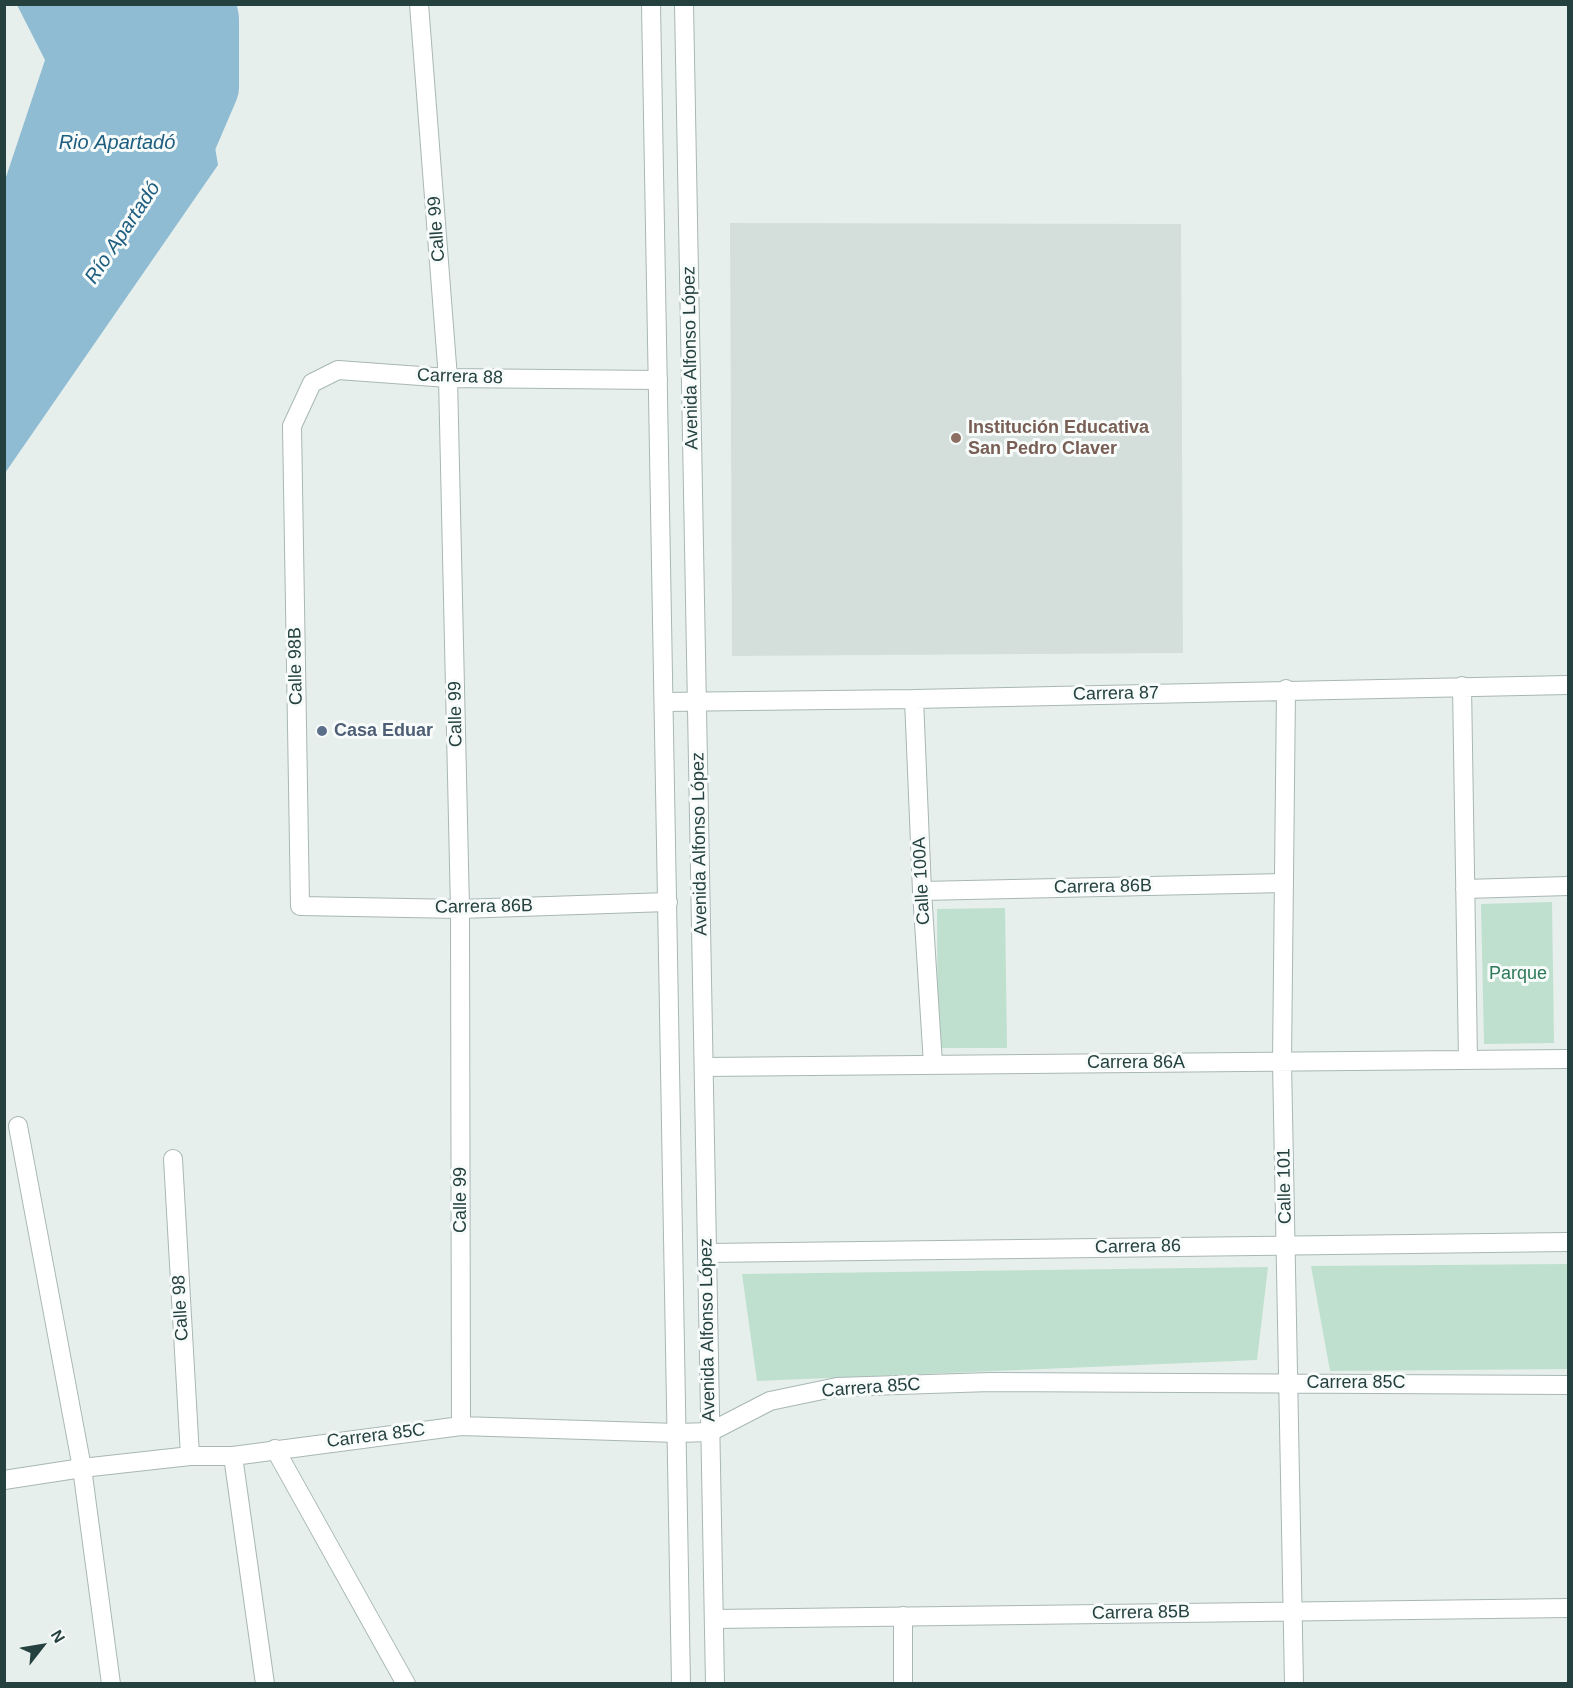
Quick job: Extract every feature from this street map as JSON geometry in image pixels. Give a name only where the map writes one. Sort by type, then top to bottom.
[{"type":"street","name":"Calle 99","points":[[420,4],[448,378],[460,909],[461,1426]]},
{"type":"street","name":"Avenida Alfonso López","points":[[651,4],[681,1683]]},
{"type":"street","name":"Avenida Alfonso López","points":[[684,4],[715,1683]]},
{"type":"street","name":"Carrera 88","points":[[292,426],[312,383],[338,370],[448,378],[658,380]]},
{"type":"street","name":"Calle 98B","points":[[292,426],[300,906]]},
{"type":"street","name":"Carrera 87","points":[[664,702],[1569,685]]},
{"type":"street","points":[[1462,686],[1468,1060]]},
{"type":"street","name":"Calle 101","points":[[1286,689],[1282,1062],[1294,1683]]},
{"type":"street","name":"Calle 100A","points":[[914,699],[922,891],[933,1064]]},
{"type":"street","name":"Carrera 86B","points":[[922,891],[1284,884]]},
{"type":"street","points":[[1465,889],[1569,886]]},
{"type":"street","name":"Carrera 86B","points":[[300,906],[460,909],[668,902]]},
{"type":"street","name":"Carrera 86A","points":[[704,1067],[1569,1059]]},
{"type":"street","points":[[18,1126],[82,1468],[111,1683]]},
{"type":"street","name":"Calle 98","points":[[173,1160],[190,1456]]},
{"type":"street","name":"Carrera 86","points":[[707,1253],[1569,1242]]},
{"type":"street","name":"Carrera 85C","points":[[4,1480],[82,1468],[190,1456],[233,1455],[461,1426],[677,1434],[710,1432],[770,1401],[837,1387],[991,1382],[1569,1384]]},
{"type":"street","points":[[274,1449],[406,1683]]},
{"type":"street","points":[[233,1455],[265,1683]]},
{"type":"street","name":"Carrera 85B","points":[[714,1619],[1569,1608]]},
{"type":"street","points":[[903,1616],[903,1683]]},
{"type":"shaded area","name":"Institución Educativa San Pedro Claver","points":[[730,223],[1181,224],[1183,653],[732,656]]},
{"type":"green space","name":"Parque","points":[[1552,902],[1554,1043],[1484,1044],[1481,904]]},
{"type":"green space","points":[[1005,908],[1007,1048],[938,1048],[937,909]]},
{"type":"green space","points":[[1568,1264],[1568,1369],[1330,1371],[1311,1266]]},
{"type":"green space","points":[[1268,1267],[1257,1360],[757,1381],[742,1274]]},
{"type":"water","name":"Rio Apartadó","points":[[17,5],[191,5],[218,165],[5,473],[5,180],[45,60]]},
{"type":"waterway","name":"Río Apartadó","points":[[168,167],[185,144],[209,88],[209,19],[206,4]]},
{"type":"place","name":"Institución Educativa San Pedro Claver","points":[[956,438]]},
{"type":"place","name":"Casa Eduar","points":[[322,731]]}]
